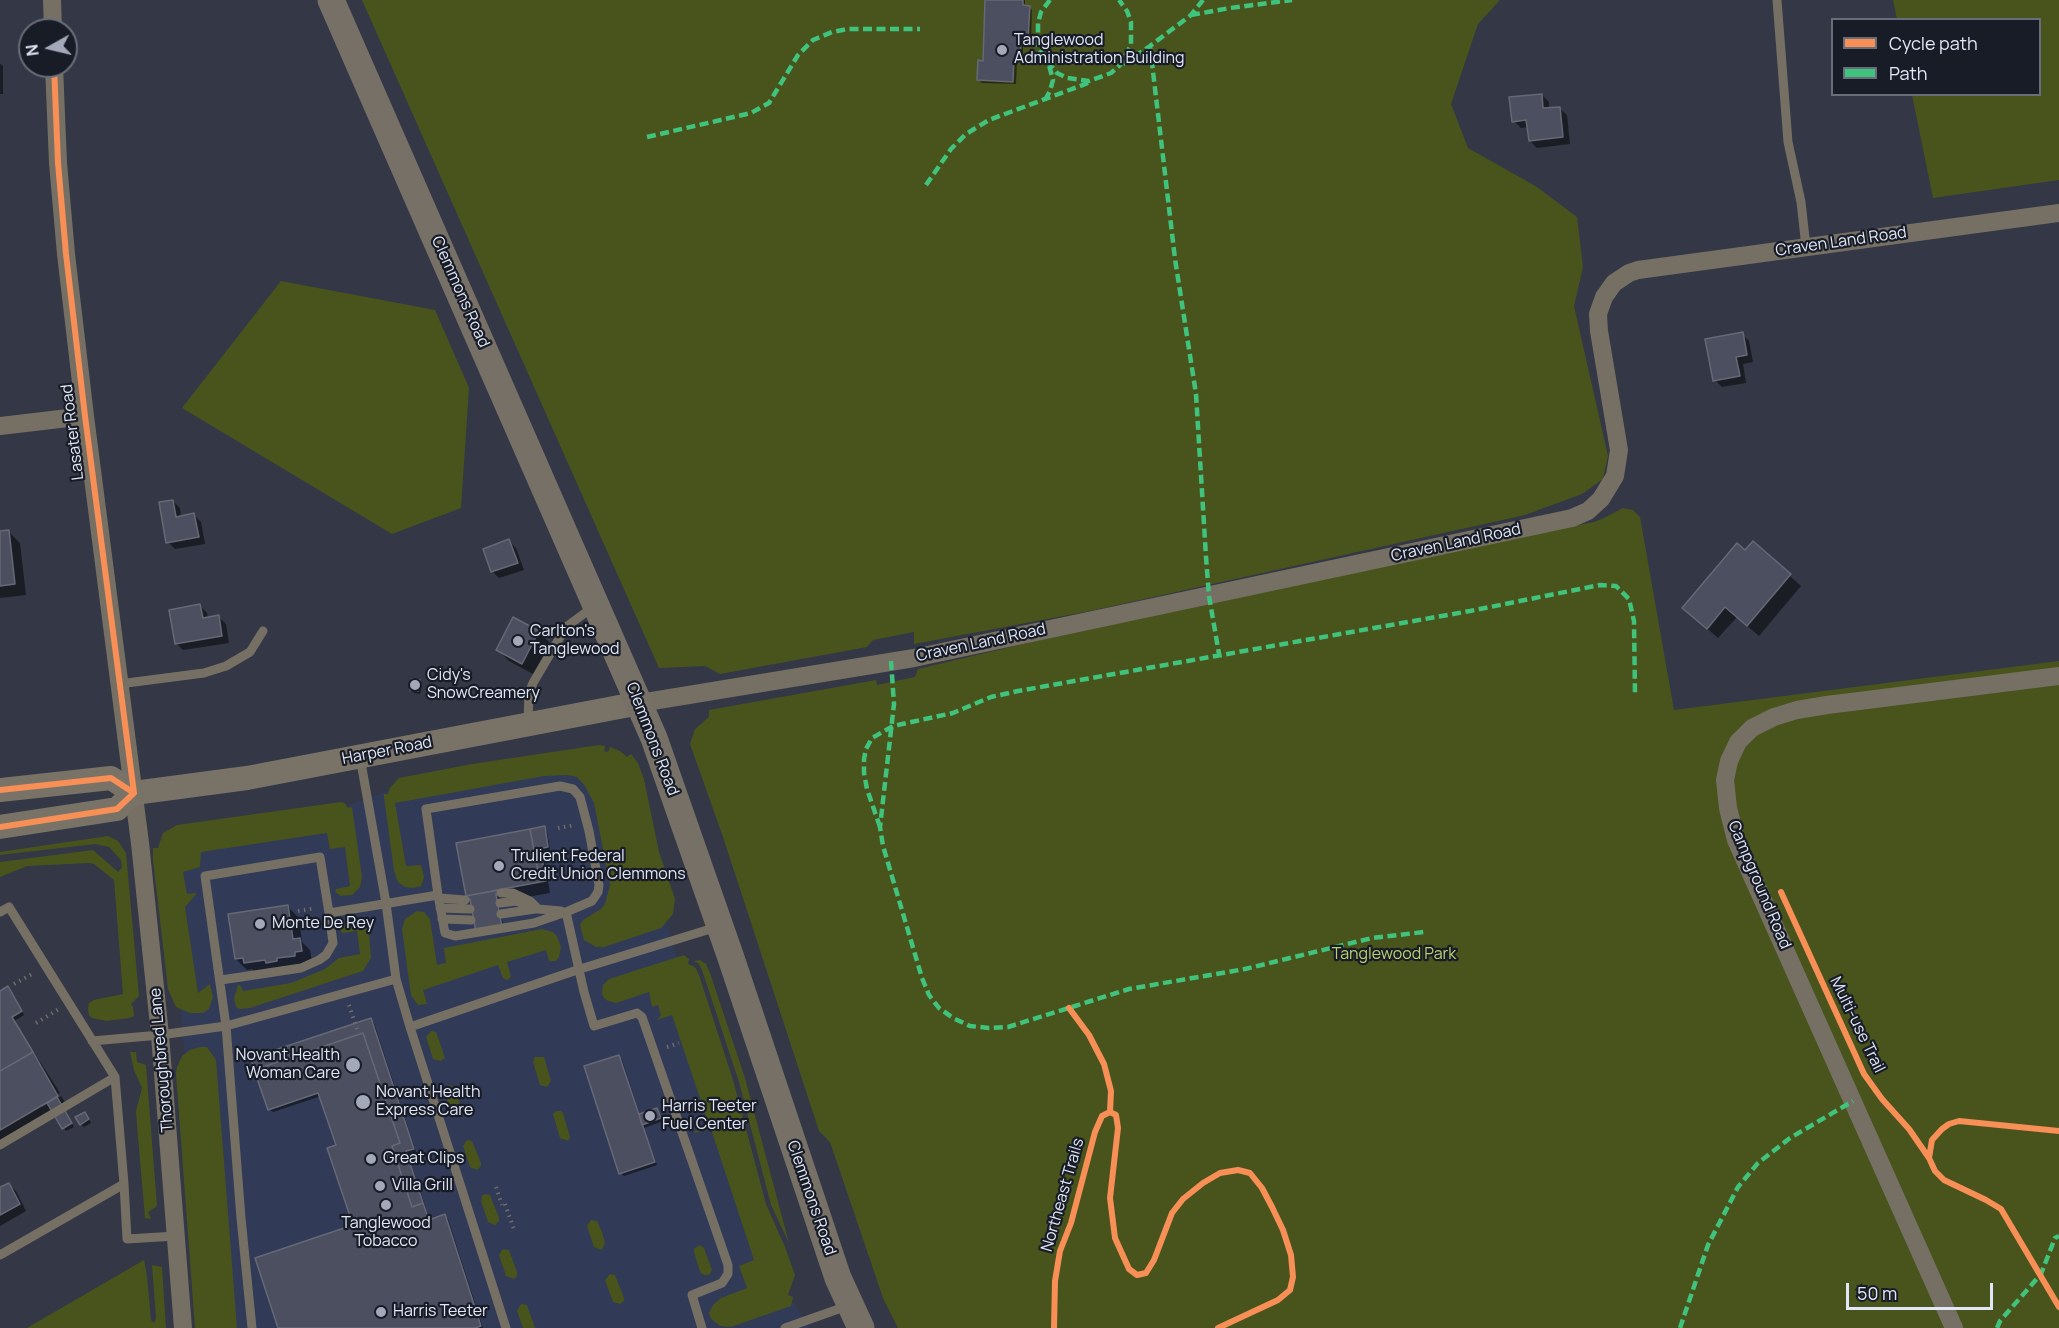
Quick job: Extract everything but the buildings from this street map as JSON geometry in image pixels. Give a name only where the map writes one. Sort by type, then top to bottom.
[{"type":"main road","name":"Clemmons Road","points":[[331,0],[595,606],[640,703],[720,927],[808,1194],[838,1278],[855,1316]]},
{"type":"main road","name":"Harper Road","points":[[0,827],[117,809],[134,793],[247,778],[640,703]]},
{"type":"main road","points":[[0,790],[111,778],[134,793]]},
{"type":"street","points":[[52,0],[53,18]]},
{"type":"street","name":"Lasater Road","points":[[55,78],[59,175],[85,416],[134,793]]},
{"type":"street","name":"Craven Land Road","points":[[640,703],[914,657],[1572,518],[1588,511],[1601,499],[1615,476],[1619,459],[1618,438],[1598,314],[1604,297],[1614,283],[1629,273],[2059,213]]},
{"type":"street","points":[[0,426],[85,416]]},
{"type":"street","name":"Campground Road","points":[[1954,1328],[1741,850],[1728,808],[1725,780],[1729,761],[1738,742],[1752,728],[1774,717],[1827,705],[2059,676]]},
{"type":"street","name":"Thoroughbred Lane","points":[[134,793],[160,1035],[183,1328]]},
{"type":"lane","points":[[1777,0],[1788,142],[1801,202],[1806,247]]},
{"type":"lane","points":[[528,725],[529,693],[533,683],[566,627],[595,606]]},
{"type":"lane","points":[[119,684],[204,673],[226,666],[250,652],[263,631]]},
{"type":"lane","points":[[360,757],[386,903],[396,979],[506,1328]]},
{"type":"lane","points":[[560,786],[576,792],[583,805],[599,885],[598,892],[592,901],[534,923],[455,936],[444,933],[438,897],[426,809],[560,786]]},
{"type":"lane","points":[[221,980],[301,968],[319,960],[326,954],[333,943],[320,857],[205,876],[226,1026],[252,1328]]},
{"type":"lane","points":[[500,898],[513,893],[530,901],[538,909]]},
{"type":"lane","points":[[329,913],[438,897],[465,900]]},
{"type":"lane","points":[[0,912],[9,907],[114,1077],[127,1239],[176,1236]]},
{"type":"lane","points":[[440,908],[470,909]]},
{"type":"lane","points":[[501,914],[538,909],[566,912]]},
{"type":"lane","points":[[566,912],[594,1026],[637,1013],[642,1017],[728,1265],[728,1274],[722,1283],[692,1295],[702,1328]]},
{"type":"lane","points":[[442,919],[471,920]]},
{"type":"lane","points":[[410,1027],[580,969],[720,927]]},
{"type":"lane","points":[[92,1041],[226,1026],[396,979]]},
{"type":"lane","points":[[0,1145],[114,1077]]},
{"type":"lane","points":[[0,1255],[124,1184]]},
{"type":"lane","points":[[785,1328],[855,1316]]},
{"type":"path","points":[[14,984],[46,966]]},
{"type":"path","points":[[345,993],[357,1029]]},
{"type":"path","points":[[36,1023],[69,1004]]},
{"type":"path","points":[[496,1186],[514,1232]]},
{"type":"shaded area","points":[[617,767],[780,1281],[810,1328],[209,1328],[165,840],[336,810],[408,783]]},
{"type":"green space","points":[[362,0],[1500,0],[1478,24],[1451,104],[1468,148],[1537,187],[1577,217],[1583,267],[1574,306],[1608,456],[1603,479],[1582,494],[1525,515],[1090,611],[914,644],[914,632],[873,640],[867,647],[720,674],[705,666],[659,668]]},
{"type":"green space","points":[[1893,0],[2059,0],[2059,180],[1933,198],[1912,96],[2041,96],[2041,18],[1897,18]]},
{"type":"green space","points":[[281,281],[435,310],[469,388],[461,508],[392,534],[182,408]]},
{"type":"green space","name":"Tanglewood Park","points":[[1623,508],[1633,510],[1640,517],[1674,710],[2059,661],[2059,1328],[898,1328],[883,1298],[830,1142],[819,1131],[723,837],[690,744],[695,729],[709,717],[709,710],[876,680],[877,685],[915,677],[918,669],[1057,636],[1481,544],[1594,522]]},
{"type":"green space","points":[[605,746],[604,751],[608,752],[610,747],[627,757],[631,754],[638,763],[644,779],[659,852],[675,899],[673,914],[661,928],[604,947],[596,947],[584,940],[580,925],[583,920],[605,904],[610,885],[594,803],[577,777],[567,775],[544,776],[395,803],[406,866],[421,865],[424,877],[421,886],[413,888],[405,887],[398,882],[394,871],[384,794],[388,794],[399,778],[472,764]]},
{"type":"green space","points":[[341,802],[346,804],[347,808],[352,807],[362,877],[360,887],[352,895],[341,896],[335,892],[336,889],[350,886],[345,847],[330,849],[327,833],[201,852],[200,867],[183,872],[187,894],[197,893],[185,907],[198,993],[210,984],[213,997],[209,1009],[203,1013],[190,1013],[176,1007],[168,989],[153,860],[153,848],[158,848],[163,833],[177,825]]},
{"type":"green space","points":[[108,836],[118,841],[126,853],[139,996],[131,1004],[134,1016],[107,1021],[92,1018],[88,1009],[89,1003],[94,1000],[123,994],[114,880],[94,864],[89,863],[27,866],[0,877],[0,862],[93,850],[118,872],[122,868],[121,860],[109,847],[95,844],[0,855],[0,852]]},
{"type":"green space","points":[[417,911],[424,912],[430,919],[437,965],[446,963],[444,948],[542,929],[553,932],[557,936],[561,947],[559,957],[556,961],[549,961],[546,950],[507,962],[511,977],[507,980],[503,978],[498,965],[423,990],[427,1004],[418,1005],[411,995],[402,929],[405,919]]},
{"type":"green space","points":[[351,921],[365,925],[369,933],[371,958],[363,971],[250,1008],[236,1007],[234,998],[238,985],[243,991],[291,983],[325,969],[339,958],[360,954],[357,931],[343,933],[340,930],[343,924]]},
{"type":"green space","points":[[684,955],[689,959],[688,964],[695,967],[699,975],[733,1080],[766,1204],[795,1275],[788,1295],[793,1297],[791,1306],[731,1327],[720,1326],[711,1319],[709,1313],[713,1305],[721,1298],[747,1288],[739,1266],[754,1260],[711,1129],[694,1133],[709,1125],[672,1015],[657,1020],[661,1015],[658,1005],[652,1007],[649,992],[616,1003],[608,1001],[602,993],[603,985],[609,979]]},
{"type":"green space","points":[[700,960],[706,964],[710,973],[745,1078],[789,1243],[771,1205],[739,1082],[703,973],[699,964],[694,961]]},
{"type":"green space","points":[[431,1031],[436,1032],[445,1058],[441,1061],[433,1059],[426,1037]]},
{"type":"green space","points":[[200,1047],[207,1047],[216,1060],[237,1328],[195,1328],[176,1074],[182,1056]]},
{"type":"green space","points":[[130,1052],[136,1052],[137,1062],[146,1065],[157,1206],[148,1212],[151,1219],[145,1218],[136,1111],[142,1088],[134,1070]]},
{"type":"green space","points":[[535,1057],[544,1057],[551,1081],[547,1087],[540,1085],[533,1062]]},
{"type":"green space","points":[[449,1085],[454,1087],[462,1109],[463,1113],[459,1116],[452,1113],[444,1092]]},
{"type":"green space","points":[[556,1111],[563,1113],[570,1137],[568,1141],[560,1138],[553,1114]]},
{"type":"green space","points":[[467,1140],[472,1141],[481,1163],[477,1170],[470,1167],[463,1146]]},
{"type":"green space","points":[[485,1194],[490,1195],[499,1218],[495,1225],[488,1222],[481,1201]]},
{"type":"green space","points":[[591,1220],[597,1221],[602,1232],[605,1243],[602,1250],[594,1247],[587,1226]]},
{"type":"green space","points":[[700,1245],[704,1248],[712,1270],[709,1275],[700,1272],[694,1252],[694,1249]]},
{"type":"green space","points":[[503,1249],[509,1250],[517,1272],[514,1279],[506,1276],[499,1255]]},
{"type":"green space","points":[[144,1260],[151,1320],[154,1323],[156,1318],[152,1265],[162,1267],[166,1328],[27,1328]]},
{"type":"green space","points":[[610,1274],[615,1275],[624,1298],[620,1304],[613,1302],[605,1280]]},
{"type":"green space","points":[[521,1304],[527,1305],[535,1328],[523,1328],[517,1311]]},
{"type":"marked path","points":[[1050,0],[1041,12],[1038,23],[1038,46],[1057,73],[1067,78],[1089,81],[1111,73],[1120,65],[1131,45],[1131,22],[1119,0]]},
{"type":"marked path","points":[[1123,64],[1191,15],[1203,0]]},
{"type":"marked path","points":[[1191,15],[1292,0]]},
{"type":"marked path","points":[[647,137],[751,113],[769,103],[798,55],[813,40],[832,32],[848,29],[920,29]]},
{"type":"marked path","points":[[1150,46],[1175,259],[1196,394],[1209,596],[1219,654]]},
{"type":"marked path","points":[[1045,100],[1053,80],[1049,65]]},
{"type":"marked path","points":[[926,185],[951,149],[966,134],[989,120],[1088,83]]},
{"type":"marked path","points":[[880,827],[867,789],[864,759],[872,738],[893,726],[953,713],[991,697],[1018,691],[1470,611],[1600,585],[1616,586],[1629,599],[1634,621],[1635,694]]},
{"type":"marked path","points":[[891,661],[894,704],[880,827],[883,846],[922,978],[929,995],[939,1008],[953,1018],[970,1026],[1008,1027],[1129,989],[1245,969],[1372,938],[1424,932]]},
{"type":"marked path","points":[[1680,1328],[1708,1245],[1738,1187],[1758,1163],[1790,1138],[1853,1101]]},
{"type":"marked path","points":[[1997,1328],[2000,1321],[2041,1274],[2055,1238],[2059,1236]]},
{"type":"cycle path","points":[[54,78],[58,163],[66,254],[134,793]]},
{"type":"cycle path","points":[[0,790],[111,778],[134,793]]},
{"type":"cycle path","points":[[0,827],[117,809],[134,793]]},
{"type":"cycle path","name":"Multi-use Trail","points":[[1781,892],[1864,1074],[1882,1099],[1909,1129],[1935,1171],[1944,1180],[2001,1209],[2059,1307]]},
{"type":"cycle path","points":[[1069,1008],[1089,1035],[1104,1064],[1111,1091],[1110,1112]]},
{"type":"cycle path","name":"Northeast Trails","points":[[1054,1328],[1055,1281],[1060,1251],[1071,1223],[1095,1132],[1102,1116],[1110,1112],[1116,1115],[1118,1128],[1110,1198],[1115,1238],[1129,1269],[1137,1275],[1146,1273],[1154,1260],[1172,1213],[1183,1199],[1220,1173],[1238,1170],[1250,1173],[1262,1188],[1272,1207],[1291,1255],[1293,1277],[1290,1290],[1278,1300],[1218,1328]]},
{"type":"cycle path","points":[[1929,1158],[1932,1140],[1949,1124],[1959,1121],[2059,1131]]},
{"type":"place","name":"Tanglewood Administration Building","points":[[1002,50]]},
{"type":"place","name":"Carlton's Tanglewood","points":[[518,641]]},
{"type":"place","name":"Cidy's SnowCreamery","points":[[415,685]]},
{"type":"place","name":"Trulient Federal Credit Union Clemmons","points":[[499,866]]},
{"type":"place","name":"Monte De Rey","points":[[260,924]]},
{"type":"place","name":"Novant Health Woman Care","points":[[353,1065]]},
{"type":"place","name":"Novant Health Express Care","points":[[363,1102]]},
{"type":"place","name":"Harris Teeter Fuel Center","points":[[650,1116]]},
{"type":"place","name":"Great Clips","points":[[371,1159]]},
{"type":"place","name":"Villa Grill","points":[[380,1186]]},
{"type":"place","name":"Tanglewood Tobacco","points":[[386,1205]]},
{"type":"place","name":"Harris Teeter","points":[[381,1312]]}]
